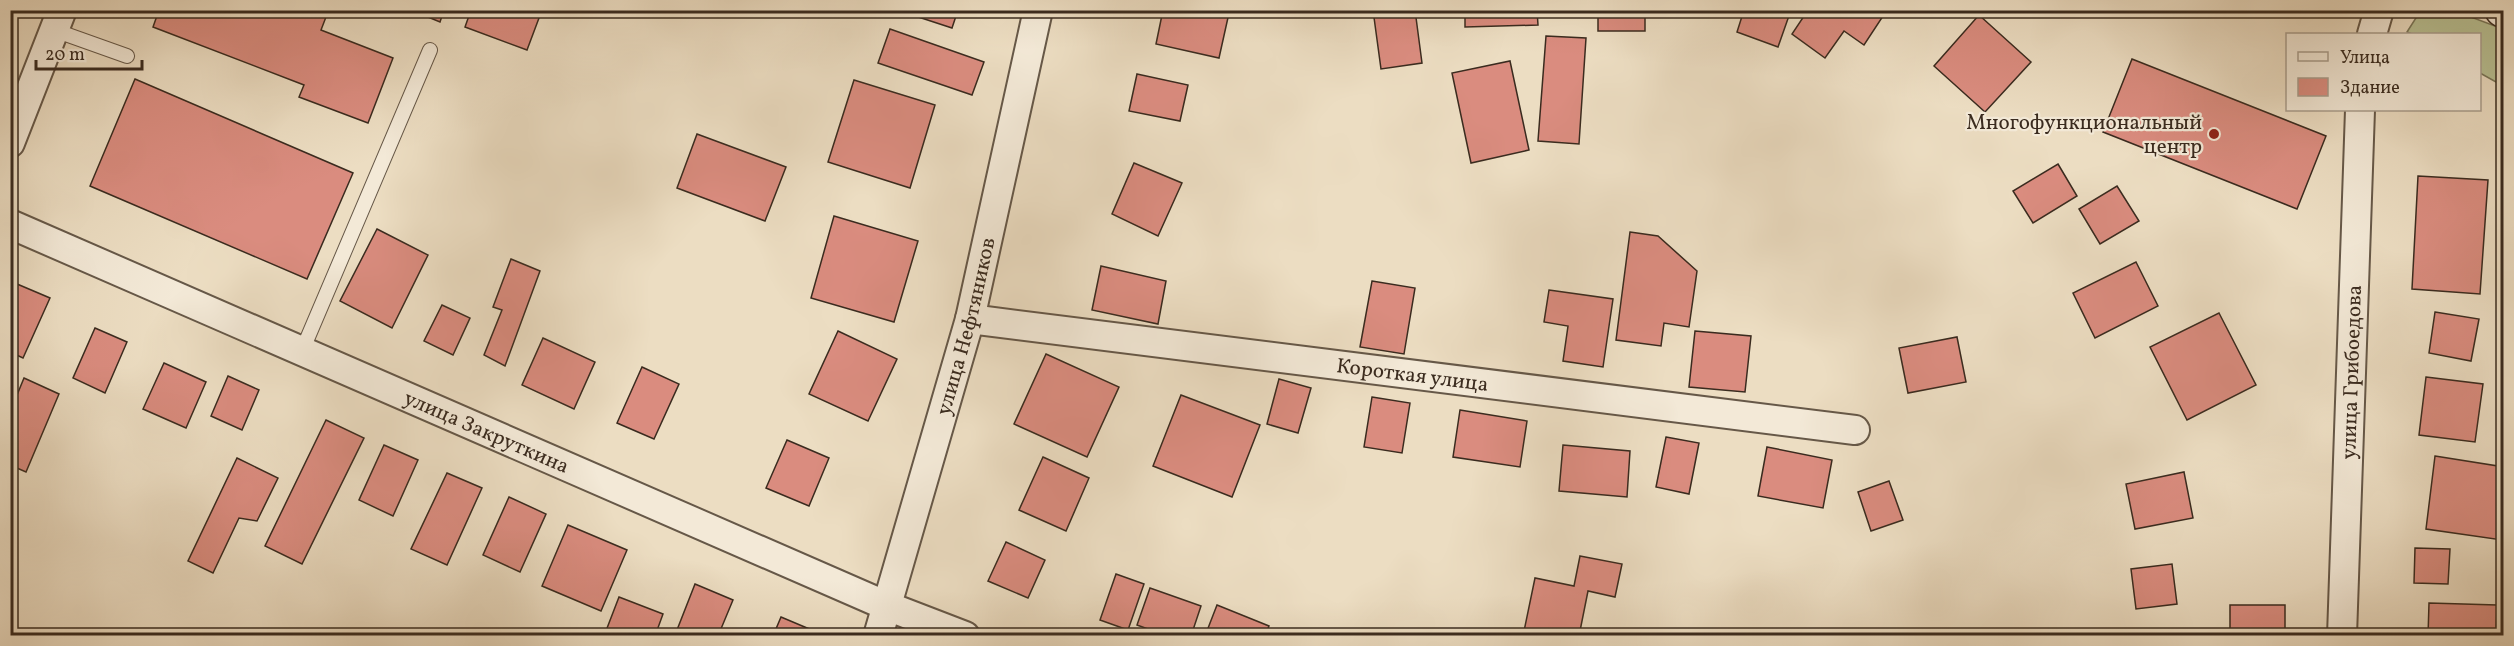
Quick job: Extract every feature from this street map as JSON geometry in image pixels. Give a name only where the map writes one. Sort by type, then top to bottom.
[{"type":"street","name":"улица Нефтяников","points":[[878,636],[970,319],[1038,10]]},
{"type":"street","points":[[2372,33],[2379,10]]},
{"type":"street","points":[[10,143],[58,20]]},
{"type":"street","name":"улица Грибоедова","points":[[2342,636],[2360,111]]},
{"type":"street","name":"улица Закруткина","points":[[10,224],[887,606],[965,636]]},
{"type":"street","name":"Короткая улица","points":[[970,319],[1855,430]]},
{"type":"lane","points":[[58,20],[127,56]]},
{"type":"lane","points":[[302,351],[430,50]]},
{"type":"green space","points":[[2421,10],[2455,11],[2503,29],[2503,86],[2481,74],[2481,33],[2407,32]]},
{"type":"building","points":[[159,10],[310,10],[326,17],[321,30],[393,58],[368,123],[299,97],[304,85],[153,27]]},
{"type":"building","points":[[411,10],[444,10],[440,22]]},
{"type":"building","points":[[471,10],[542,10],[527,50],[465,27]]},
{"type":"building","points":[[897,10],[958,10],[952,28]]},
{"type":"building","points":[[1163,10],[1216,10],[1229,13],[1219,58],[1156,44]]},
{"type":"building","points":[[1373,10],[1415,10],[1422,63],[1381,69]]},
{"type":"building","points":[[1465,10],[1537,10],[1538,25],[1465,27]]},
{"type":"building","points":[[1598,10],[1645,10],[1645,31],[1598,31]]},
{"type":"building","points":[[1744,10],[1791,10],[1778,47],[1737,32]]},
{"type":"building","points":[[1808,10],[1887,10],[1864,45],[1844,31],[1825,58],[1792,34]]},
{"type":"building","points":[[1979,15],[2031,62],[1985,112],[1934,66]]},
{"type":"building","points":[[890,29],[984,62],[972,95],[878,63]]},
{"type":"building","points":[[1546,36],[1586,38],[1579,144],[1538,141]]},
{"type":"building","name":"Многофункциональный центр","points":[[2132,59],[2326,136],[2297,209],[2103,132]]},
{"type":"building","points":[[1510,61],[1529,150],[1471,163],[1452,73]]},
{"type":"building","points":[[1137,74],[1188,85],[1180,121],[1129,111]]},
{"type":"building","points":[[135,79],[353,173],[307,279],[90,186]]},
{"type":"building","points":[[854,80],[935,105],[910,188],[828,162]]},
{"type":"building","points":[[697,134],[786,167],[765,221],[677,188]]},
{"type":"building","points":[[1134,163],[1182,183],[1158,236],[1112,214]]},
{"type":"building","points":[[2058,164],[2077,196],[2033,223],[2013,191]]},
{"type":"building","points":[[2418,176],[2488,180],[2480,294],[2412,289]]},
{"type":"building","points":[[2117,186],[2139,221],[2100,244],[2079,209]]},
{"type":"building","points":[[834,216],[918,241],[894,322],[811,298]]},
{"type":"building","points":[[377,229],[428,255],[392,328],[340,301]]},
{"type":"building","points":[[1630,232],[1658,236],[1697,271],[1689,327],[1664,323],[1661,346],[1616,340]]},
{"type":"building","points":[[511,259],[540,271],[505,366],[484,355],[502,310],[493,307]]},
{"type":"building","points":[[2136,262],[2158,306],[2095,338],[2073,293]]},
{"type":"building","points":[[1101,266],[1166,281],[1158,324],[1092,310]]},
{"type":"building","points":[[10,281],[50,298],[23,358],[10,352]]},
{"type":"building","points":[[1372,281],[1415,288],[1404,354],[1360,347]]},
{"type":"building","points":[[1549,290],[1613,299],[1603,367],[1563,361],[1568,326],[1544,322]]},
{"type":"building","points":[[442,305],[470,318],[453,355],[424,341]]},
{"type":"building","points":[[2435,312],[2479,319],[2471,361],[2429,353]]},
{"type":"building","points":[[2219,313],[2256,385],[2187,420],[2150,347]]},
{"type":"building","points":[[95,328],[127,342],[105,393],[73,378]]},
{"type":"building","points":[[838,331],[897,359],[868,421],[809,394]]},
{"type":"building","points":[[1695,331],[1751,336],[1745,392],[1689,387]]},
{"type":"building","points":[[1957,337],[1966,382],[1908,393],[1899,348]]},
{"type":"building","points":[[543,338],[595,362],[574,409],[522,385]]},
{"type":"building","points":[[1046,354],[1119,387],[1087,457],[1014,424]]},
{"type":"building","points":[[164,363],[206,382],[186,428],[143,409]]},
{"type":"building","points":[[642,367],[679,384],[654,439],[617,423]]},
{"type":"building","points":[[228,376],[259,390],[242,430],[211,416]]},
{"type":"building","points":[[2426,377],[2483,384],[2475,442],[2419,435]]},
{"type":"building","points":[[24,378],[59,394],[26,472],[10,465],[10,412]]},
{"type":"building","points":[[1279,379],[1311,388],[1298,433],[1267,424]]},
{"type":"building","points":[[1181,395],[1260,425],[1232,497],[1153,466]]},
{"type":"building","points":[[1372,397],[1410,403],[1402,453],[1364,447]]},
{"type":"building","points":[[1460,410],[1527,421],[1520,467],[1453,457]]},
{"type":"building","points":[[326,420],[364,438],[302,564],[265,546]]},
{"type":"building","points":[[1666,437],[1699,443],[1689,494],[1656,487]]},
{"type":"building","points":[[787,440],[829,458],[809,506],[766,488]]},
{"type":"building","points":[[384,445],[418,460],[393,516],[359,500]]},
{"type":"building","points":[[1563,445],[1630,451],[1627,497],[1559,491]]},
{"type":"building","points":[[1767,447],[1832,460],[1823,508],[1758,496]]},
{"type":"building","points":[[2435,456],[2504,467],[2502,540],[2426,529]]},
{"type":"building","points":[[1043,457],[1089,478],[1066,531],[1019,510]]},
{"type":"building","points":[[237,458],[278,478],[257,521],[239,518],[213,573],[188,561]]},
{"type":"building","points":[[2184,472],[2193,518],[2135,529],[2126,484]]},
{"type":"building","points":[[447,473],[482,488],[447,565],[411,549]]},
{"type":"building","points":[[1889,481],[1903,520],[1871,531],[1858,492]]},
{"type":"building","points":[[509,497],[546,514],[520,572],[483,555]]},
{"type":"building","points":[[568,525],[627,550],[601,611],[542,586]]},
{"type":"building","points":[[1006,542],[1045,560],[1028,598],[988,581]]},
{"type":"building","points":[[2415,548],[2450,549],[2448,584],[2414,583]]},
{"type":"building","points":[[1580,556],[1622,564],[1615,597],[1588,591],[1579,636],[1523,636],[1535,578],[1574,586]]},
{"type":"building","points":[[2172,564],[2177,604],[2136,609],[2131,569]]},
{"type":"building","points":[[1116,574],[1144,584],[1128,630],[1100,620]]},
{"type":"building","points":[[695,584],[733,600],[718,636],[689,636],[677,630]]},
{"type":"building","points":[[1150,588],[1201,606],[1191,636],[1167,636],[1137,625]]},
{"type":"building","points":[[619,597],[663,614],[655,636],[604,636]]},
{"type":"building","points":[[2429,603],[2497,605],[2496,636],[2428,636]]},
{"type":"building","points":[[1217,605],[1269,626],[1265,636],[1205,636]]},
{"type":"building","points":[[2230,605],[2285,605],[2285,636],[2230,636]]},
{"type":"building","points":[[781,617],[826,636],[773,636]]},
{"type":"place","name":"Многофункциональный центр","points":[[2214,134]]}]
